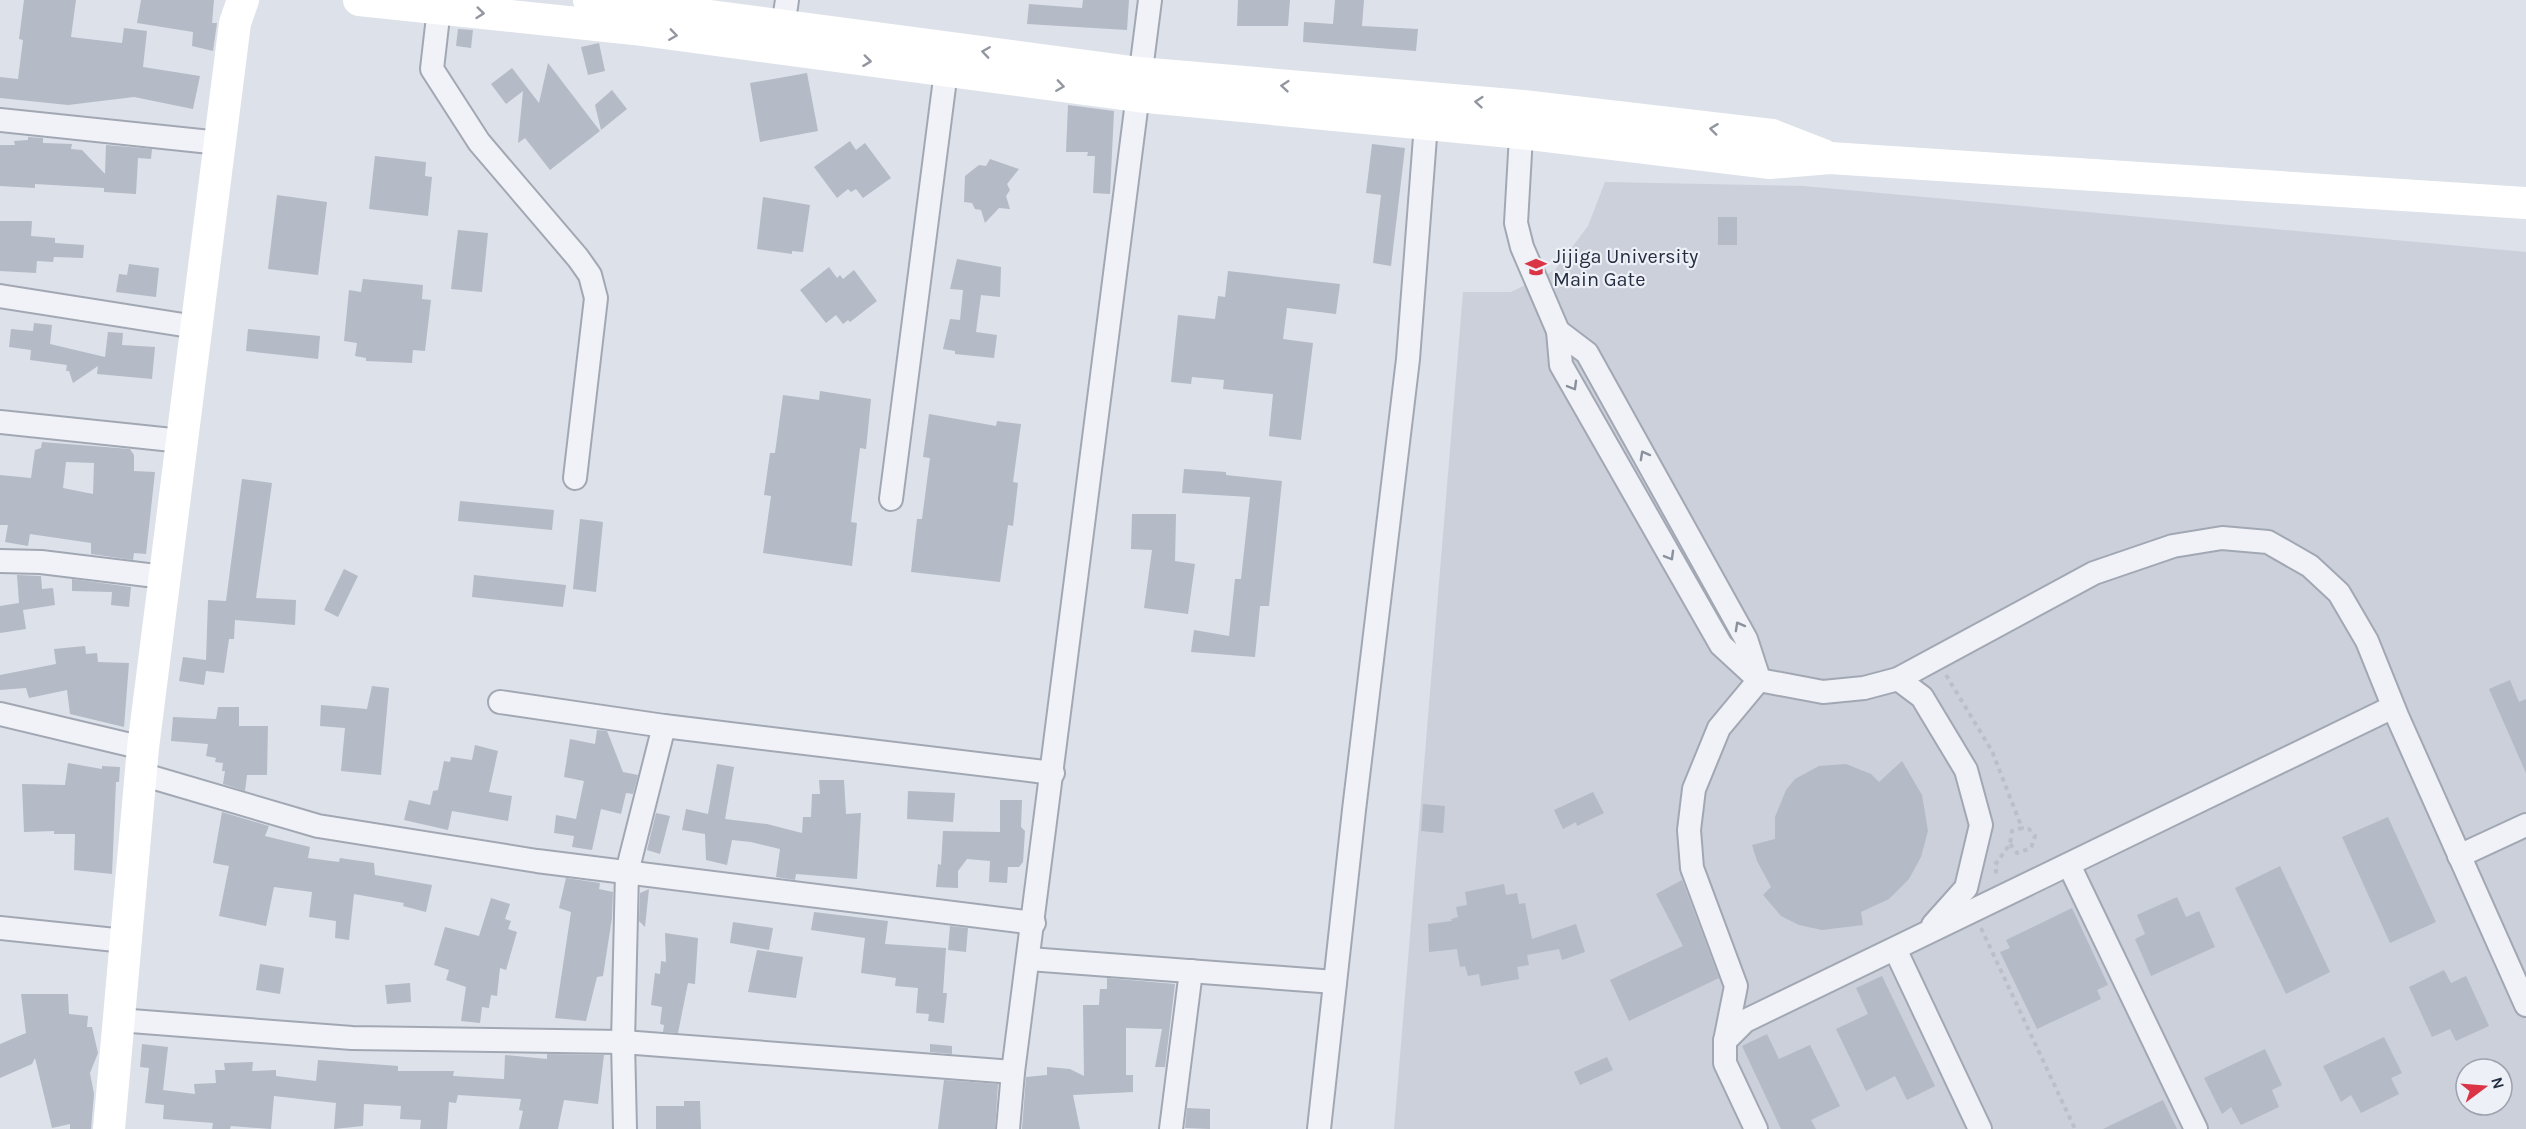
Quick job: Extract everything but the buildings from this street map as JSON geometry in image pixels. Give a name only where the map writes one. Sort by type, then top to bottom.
[{"type":"main road","points":[[359,0],[634,29],[783,25],[946,71],[1138,85],[1522,119],[1830,158],[2526,203]]},
{"type":"main road","points":[[589,0],[638,2],[1138,85],[1426,124],[1522,119]]},
{"type":"main road","points":[[109,1129],[124,941],[142,761],[237,8]]},
{"type":"street","points":[[1008,1129],[1013,1072],[1034,923],[1150,0]]},
{"type":"street","points":[[438,8],[432,69],[479,142],[590,275],[596,298],[575,478]]},
{"type":"street","points":[[891,499],[946,71]]},
{"type":"street","points":[[1522,119],[1516,223],[1522,247],[1558,331],[1561,365],[1721,645],[1759,680],[1823,692],[1864,688],[1898,679],[2094,573],[2173,546],[2222,538],[2268,542],[2310,566],[2339,593],[2367,641],[2458,856],[2526,1005]]},
{"type":"street","points":[[0,120],[220,143]]},
{"type":"street","points":[[1319,1129],[1408,359],[1426,124]]},
{"type":"street","points":[[0,296],[196,327]]},
{"type":"street","points":[[0,422],[182,441]]},
{"type":"street","points":[[0,561],[41,562],[165,577]]},
{"type":"street","points":[[1898,679],[1922,698],[1966,770],[1981,825],[1966,888],[1924,934]]},
{"type":"street","points":[[1756,1129],[1725,1063],[1725,1041],[1736,986],[1692,867],[1689,830],[1694,789],[1719,728],[1759,680]]},
{"type":"street","points":[[500,702],[664,726],[1053,773]]},
{"type":"street","points":[[1725,1041],[1745,1021],[2393,707]]},
{"type":"street","points":[[0,714],[142,761],[318,826],[537,861],[1034,923]]},
{"type":"street","points":[[625,1129],[623,1042],[627,872],[664,726]]},
{"type":"street","points":[[2458,856],[2526,825]]},
{"type":"street","points":[[2069,865],[2196,1129]]},
{"type":"street","points":[[0,928],[124,941]]},
{"type":"street","points":[[1895,949],[1980,1129]]},
{"type":"street","points":[[1029,959],[1335,982]]},
{"type":"street","points":[[1171,1129],[1191,971]]},
{"type":"street","points":[[118,1020],[352,1038],[623,1042],[1013,1072]]},
{"type":"path","points":[[2010,844],[2017,853],[2031,848],[2035,836],[2029,829],[2022,828]]},
{"type":"path","points":[[1973,911],[2075,1129]]},
{"type":"shaded area","points":[[1605,182],[1803,186],[2526,252],[2526,1129],[1394,1129],[1463,292],[1511,292],[1555,270],[1588,226]]},
{"type":"place","name":"Jijiga University Main Gate","points":[[1536,267]]}]
